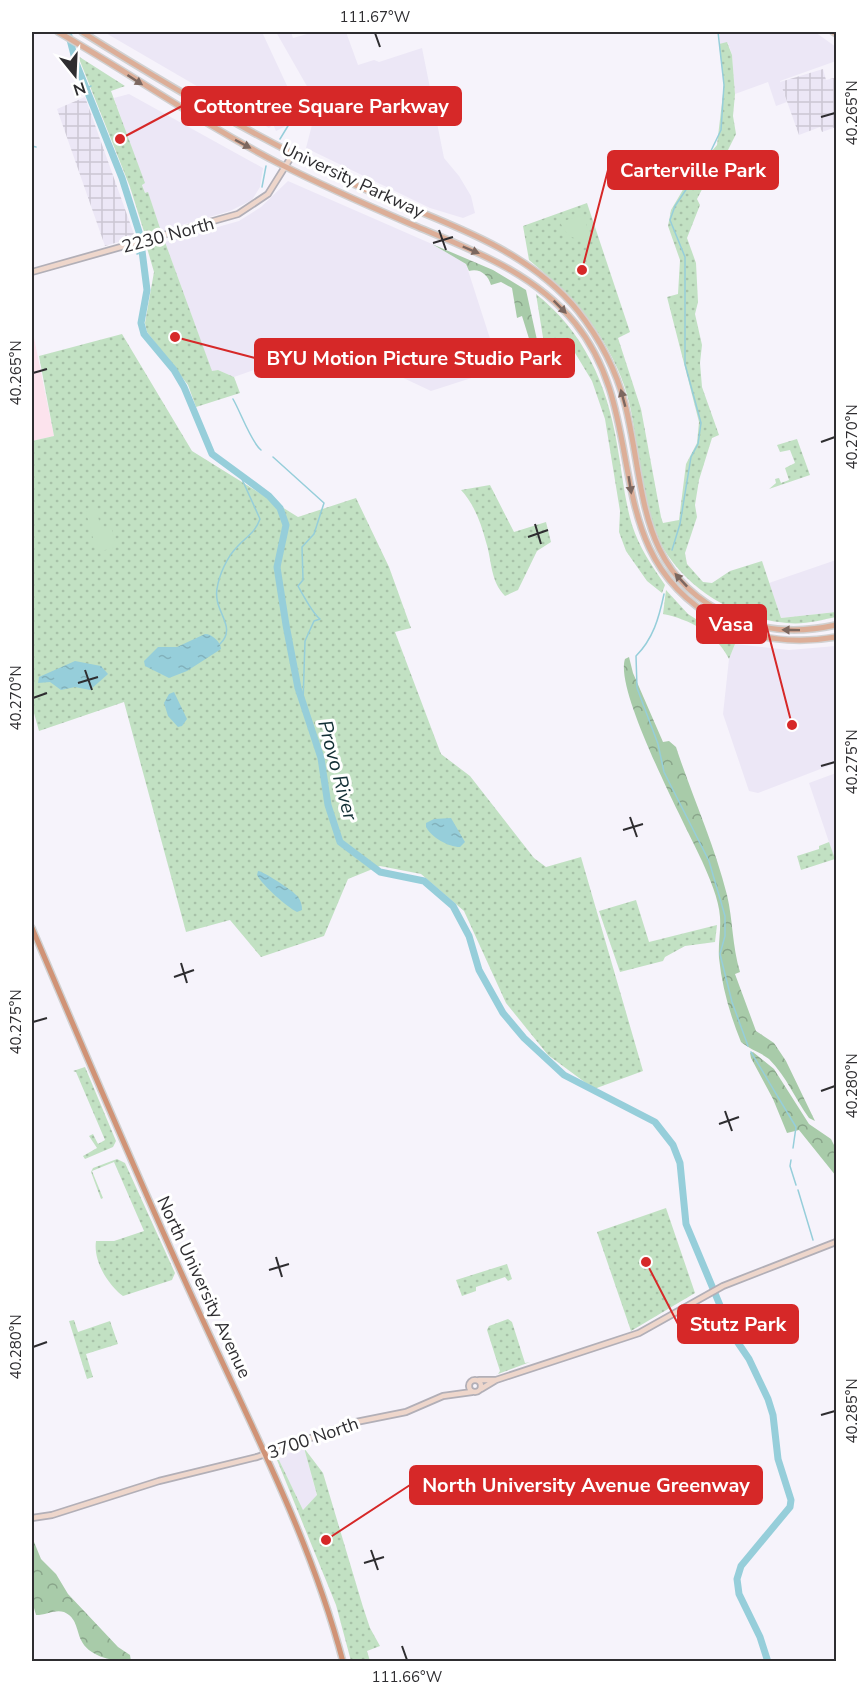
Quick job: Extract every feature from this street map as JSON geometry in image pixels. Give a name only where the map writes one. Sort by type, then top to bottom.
[{"type":"highway","name":"North University Avenue","points":[[32,928],[149,1203],[318,1578],[343,1662]]},
{"type":"main road","name":"University Parkway","points":[[58,32],[184,111],[285,167],[491,259],[520,275],[550,297],[579,328],[605,374],[617,409],[631,495],[640,530],[651,554],[672,583],[707,614],[746,632],[794,641],[837,637]]},
{"type":"main road","name":"University Parkway","points":[[82,32],[190,98],[293,154],[365,189],[503,250],[557,289],[590,327],[613,368],[627,416],[646,519],[656,545],[676,575],[714,608],[753,625],[796,630],[837,625]]},
{"type":"main road","points":[[833,32],[837,34]]},
{"type":"main road","name":"2230 North","points":[[32,272],[240,213],[268,194],[293,154]]},
{"type":"main road","points":[[454,1393],[472,1392],[496,1380],[639,1333],[723,1286],[837,1242]]},
{"type":"main road","points":[[454,1393],[478,1380],[496,1380]]},
{"type":"main road","points":[[478,1380],[481,1389]]},
{"type":"main road","points":[[470,1383],[472,1392]]},
{"type":"main road","name":"3700 North","points":[[32,1518],[52,1515],[182,1476],[264,1455],[356,1422],[406,1412],[454,1393]]},
{"type":"shaded area","points":[[104,32],[262,32],[289,90],[293,115],[289,120],[290,124],[276,131],[273,124],[269,128]]},
{"type":"shaded area","points":[[276,32],[291,32],[293,38],[314,32],[346,32],[358,65],[374,60],[379,62],[422,48],[444,158],[459,176],[471,196],[475,213],[463,218],[430,208],[306,148],[314,117],[365,100],[313,114],[308,88]]},
{"type":"shaded area","points":[[719,32],[815,32],[836,47],[836,61],[780,81],[787,102],[776,106],[768,82],[735,94],[732,55],[728,43],[720,44]]},
{"type":"shaded area","points":[[823,69],[826,80],[834,78],[836,86],[836,127],[822,132],[820,127],[799,135],[780,82]]},
{"type":"shaded area","points":[[129,94],[263,168],[260,187],[252,200],[230,211],[161,231],[148,193],[145,193],[142,184],[144,183],[114,98]]},
{"type":"shaded area","points":[[85,97],[135,237],[105,246],[57,109]]},
{"type":"shaded area","points":[[288,181],[432,244],[466,264],[495,354],[490,372],[431,391],[329,343],[234,377],[218,370],[212,372],[165,242],[239,221],[261,207]]},
{"type":"shaded area","points":[[32,328],[54,436],[32,441]]},
{"type":"shaded area","points":[[836,560],[836,612],[781,618],[769,583]]},
{"type":"shaded area","points":[[735,644],[789,650],[836,646],[836,763],[758,793],[749,791],[723,714],[729,659]]},
{"type":"shaded area","points":[[836,773],[836,856],[834,857],[809,783]]},
{"type":"shaded area","points":[[304,1448],[317,1496],[303,1510],[279,1460],[280,1456]]},
{"type":"green space","points":[[727,42],[732,55],[735,94],[733,116],[736,134],[724,158],[712,170],[697,199],[700,205],[687,238],[696,263],[698,302],[695,314],[702,345],[700,363],[702,387],[719,435],[712,438],[699,480],[695,505],[697,517],[685,553],[687,564],[703,582],[712,583],[730,571],[762,561],[781,618],[836,612],[836,617],[806,623],[766,620],[727,606],[692,583],[677,568],[665,551],[648,513],[632,415],[613,359],[604,342],[582,312],[529,260],[523,226],[587,203],[630,332],[618,338],[641,409],[661,517],[663,523],[679,520],[686,464],[697,443],[699,422],[667,297],[678,294],[680,260],[668,226],[671,210],[691,176],[717,145],[724,85],[719,44]]},
{"type":"green space","points":[[78,56],[125,86],[111,91],[145,183],[142,185],[145,193],[148,192],[161,231],[145,235],[130,187]]},
{"type":"green space","points":[[584,215],[590,240],[571,237],[560,222]]},
{"type":"green space","points":[[165,242],[212,371],[218,370],[234,377],[240,393],[196,407],[188,385],[147,332],[145,323],[154,272],[147,248]]},
{"type":"green space","points":[[432,244],[493,270],[526,290],[537,340],[532,350],[512,365],[502,367],[531,345],[522,316],[517,318],[512,288],[501,282],[491,285],[483,273],[469,271],[466,264]]},
{"type":"green space","points":[[536,294],[568,325],[580,342],[600,380],[613,422],[632,525],[642,549],[665,585],[662,593],[647,581],[626,551],[619,532],[620,511],[605,419],[592,381],[566,338],[545,350]]},
{"type":"green space","points":[[122,334],[192,451],[298,517],[356,498],[389,567],[411,628],[395,632],[441,754],[470,776],[534,858],[546,867],[581,857],[643,1071],[594,1089],[548,1055],[506,1003],[464,911],[421,874],[380,866],[348,879],[324,936],[261,957],[230,920],[186,932],[124,702],[39,731],[32,706],[32,441],[54,436],[39,356]]},
{"type":"green space","points":[[797,439],[810,475],[769,489],[776,483],[775,479],[779,478],[781,483],[789,480],[785,468],[795,463],[790,450],[780,452],[777,445]]},
{"type":"green space","points":[[490,485],[514,532],[546,522],[551,542],[537,551],[518,590],[505,596],[494,577],[479,521],[470,501],[461,490]]},
{"type":"green space","points":[[96,509],[101,528],[111,526],[116,547],[98,552],[96,546],[92,547],[90,540],[93,538],[86,512]]},
{"type":"green space","points":[[666,590],[688,614],[735,644],[729,659],[710,635],[692,624],[663,614]]},
{"type":"green space","points":[[629,657],[633,673],[663,742],[669,741],[676,747],[716,857],[729,904],[735,953],[740,972],[735,974],[756,1031],[774,1043],[786,1061],[815,1121],[809,1118],[781,1073],[769,1059],[741,1042],[730,1011],[720,969],[720,917],[716,896],[640,728],[624,675],[625,659]]},
{"type":"green space","points":[[829,842],[835,859],[801,870],[797,856],[819,849],[819,846]]},
{"type":"green space","points":[[636,900],[649,942],[717,925],[715,942],[685,946],[665,957],[663,961],[620,972],[599,911]]},
{"type":"green space","points":[[753,1052],[774,1069],[809,1124],[831,1139],[836,1149],[836,1176],[799,1130],[787,1133],[773,1099],[751,1058],[750,1053]]},
{"type":"green space","points":[[85,1067],[116,1141],[113,1147],[85,1159],[83,1156],[97,1148],[89,1136],[93,1134],[98,1144],[105,1140],[76,1072],[73,1071]]},
{"type":"green space","points":[[117,1159],[125,1163],[175,1273],[172,1280],[123,1296],[112,1286],[99,1264],[96,1241],[114,1241],[144,1231],[114,1162],[92,1171],[103,1198],[101,1199],[91,1172],[93,1168]]},
{"type":"green space","points":[[666,1208],[695,1293],[631,1331],[597,1232]]},
{"type":"green space","points":[[507,1264],[512,1279],[508,1281],[505,1277],[476,1287],[476,1291],[462,1296],[456,1280]]},
{"type":"green space","points":[[508,1319],[512,1322],[525,1363],[530,1362],[498,1374],[500,1371],[487,1330],[489,1326]]},
{"type":"green space","points":[[74,1320],[78,1332],[110,1321],[118,1344],[86,1354],[93,1377],[87,1379],[69,1321]]},
{"type":"green space","points":[[304,1448],[323,1473],[363,1607],[370,1628],[380,1646],[367,1651],[370,1661],[351,1661],[336,1605],[277,1460],[303,1510],[317,1495]]},
{"type":"green space","points":[[32,1537],[41,1559],[56,1574],[68,1594],[118,1647],[130,1655],[131,1661],[117,1661],[90,1651],[81,1640],[74,1621],[64,1612],[36,1615],[32,1601]]},
{"type":"water","points":[[205,634],[216,639],[221,649],[187,671],[169,678],[145,666],[144,661],[158,647],[177,647]]},
{"type":"water","points":[[75,661],[101,666],[108,674],[90,690],[75,687],[61,690],[50,682],[38,683],[39,677]]},
{"type":"water","points":[[174,692],[187,719],[182,726],[178,727],[168,716],[164,703],[169,694]]},
{"type":"water","points":[[451,818],[465,842],[460,847],[440,841],[426,827],[426,823],[434,819]]},
{"type":"water","points":[[258,871],[295,894],[301,902],[302,910],[297,912],[287,906],[260,879],[257,875]]},
{"type":"waterway","name":"Provo River","points":[[68,32],[76,63],[122,178],[140,235],[147,290],[141,323],[144,334],[174,370],[184,387],[212,454],[269,496],[280,508],[286,525],[277,567],[286,625],[298,688],[321,758],[328,805],[340,842],[380,872],[424,881],[453,906],[469,936],[479,970],[503,1013],[524,1038],[564,1075],[655,1122],[673,1145],[680,1163],[686,1224],[732,1334],[749,1359],[768,1399],[773,1415],[778,1459],[791,1500],[790,1507],[741,1566],[737,1579],[739,1594],[760,1637],[768,1662]]},
{"type":"waterway","points":[[672,550],[680,524],[691,457],[698,444],[701,423],[685,364],[685,257],[670,220],[675,206],[708,157],[721,130],[724,85],[718,32]]},
{"type":"waterway","name":"Provo River","points":[[83,90],[91,86]]},
{"type":"waterway","points":[[280,139],[294,116],[291,91]]},
{"type":"waterway","points":[[32,146],[36,147]]},
{"type":"waterway","points":[[262,187],[266,166]]},
{"type":"waterway","name":"Provo River","points":[[137,254],[143,252]]},
{"type":"waterway","points":[[233,399],[250,434],[261,450]]},
{"type":"waterway","points":[[273,457],[324,503],[314,534],[302,547],[303,580],[298,586],[311,609],[320,619],[314,621],[305,641],[303,702]]},
{"type":"waterway","points":[[220,644],[227,631],[218,605],[217,589],[220,578],[230,556],[253,531],[260,519],[241,477]]},
{"type":"waterway","points":[[664,594],[654,628],[647,643],[636,656],[637,688],[658,744],[664,772],[709,861],[725,916],[725,936],[720,954],[732,1002],[748,1046]]},
{"type":"waterway","points":[[751,1052],[796,1127],[793,1148]]},
{"type":"waterway","points":[[791,1160],[790,1166],[796,1185]]},
{"type":"waterway","points":[[798,1190],[813,1240]]},
{"type":"place","name":"Cottontree Square Parkway","points":[[120,139]]},
{"type":"place","name":"Carterville Park","points":[[582,270]]},
{"type":"place","name":"BYU Motion Picture Studio Park","points":[[175,337]]},
{"type":"place","name":"Vasa","points":[[792,725]]},
{"type":"place","name":"Stutz Park","points":[[646,1262]]},
{"type":"place","name":"North University Avenue Greenway","points":[[326,1540]]}]
